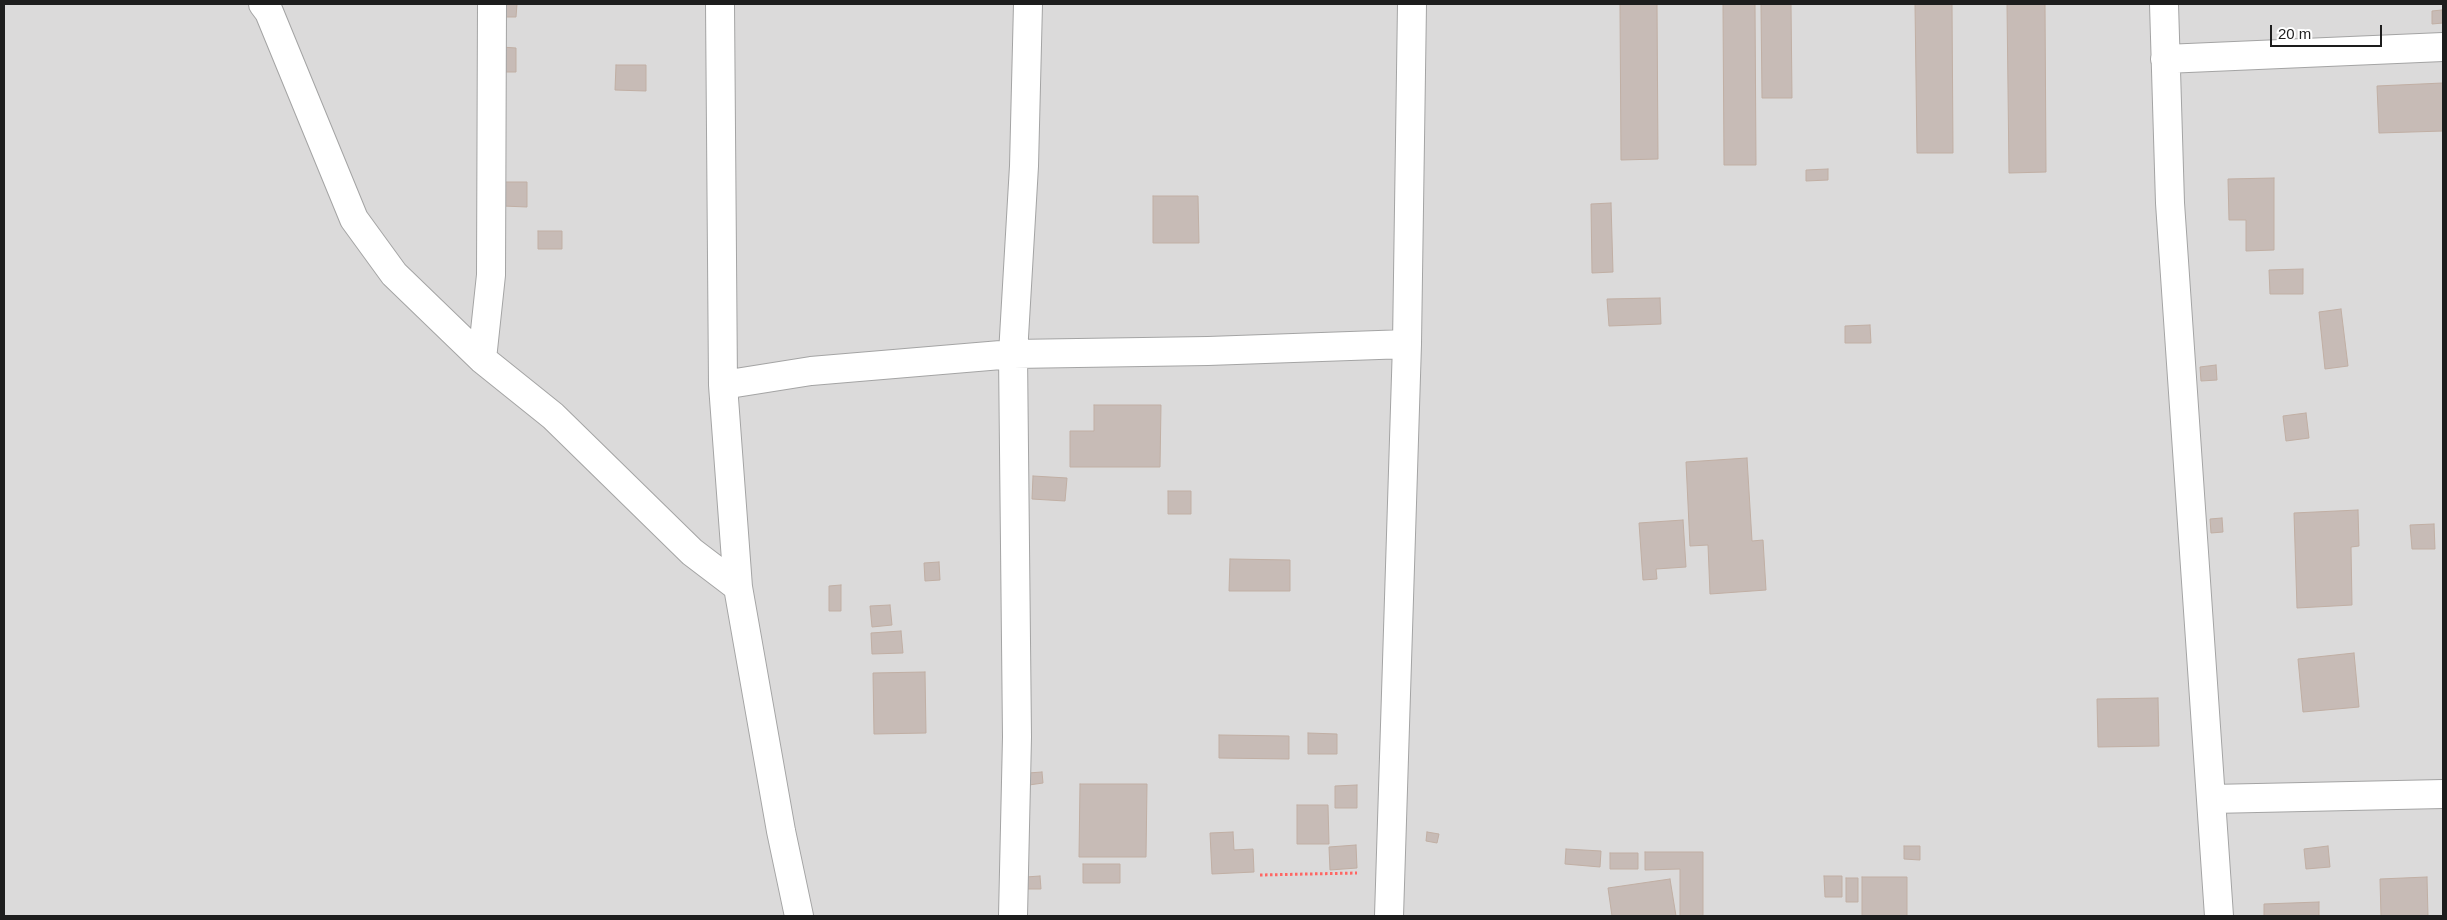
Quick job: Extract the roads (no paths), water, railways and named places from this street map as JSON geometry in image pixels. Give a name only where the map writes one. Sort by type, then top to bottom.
[{"type":"street","points":[[482,359],[492,266],[492,4]]},
{"type":"street","points":[[720,4],[723,385],[738,587],[781,831],[799,916]]},
{"type":"street","points":[[1013,916],[1016,737],[1013,354],[1024,166],[1028,4]]},
{"type":"street","points":[[1389,916],[1407,344],[1412,4]]},
{"type":"street","points":[[2164,4],[2170,203],[2219,916]]},
{"type":"street","points":[[271,6],[354,219],[394,274],[482,359],[553,416],[692,552],[738,587]]},
{"type":"street","points":[[2165,59],[2443,47]]},
{"type":"street","points":[[723,385],[811,371],[1013,354],[1208,352],[1407,344]]},
{"type":"street","points":[[2211,799],[2443,794]]}]
